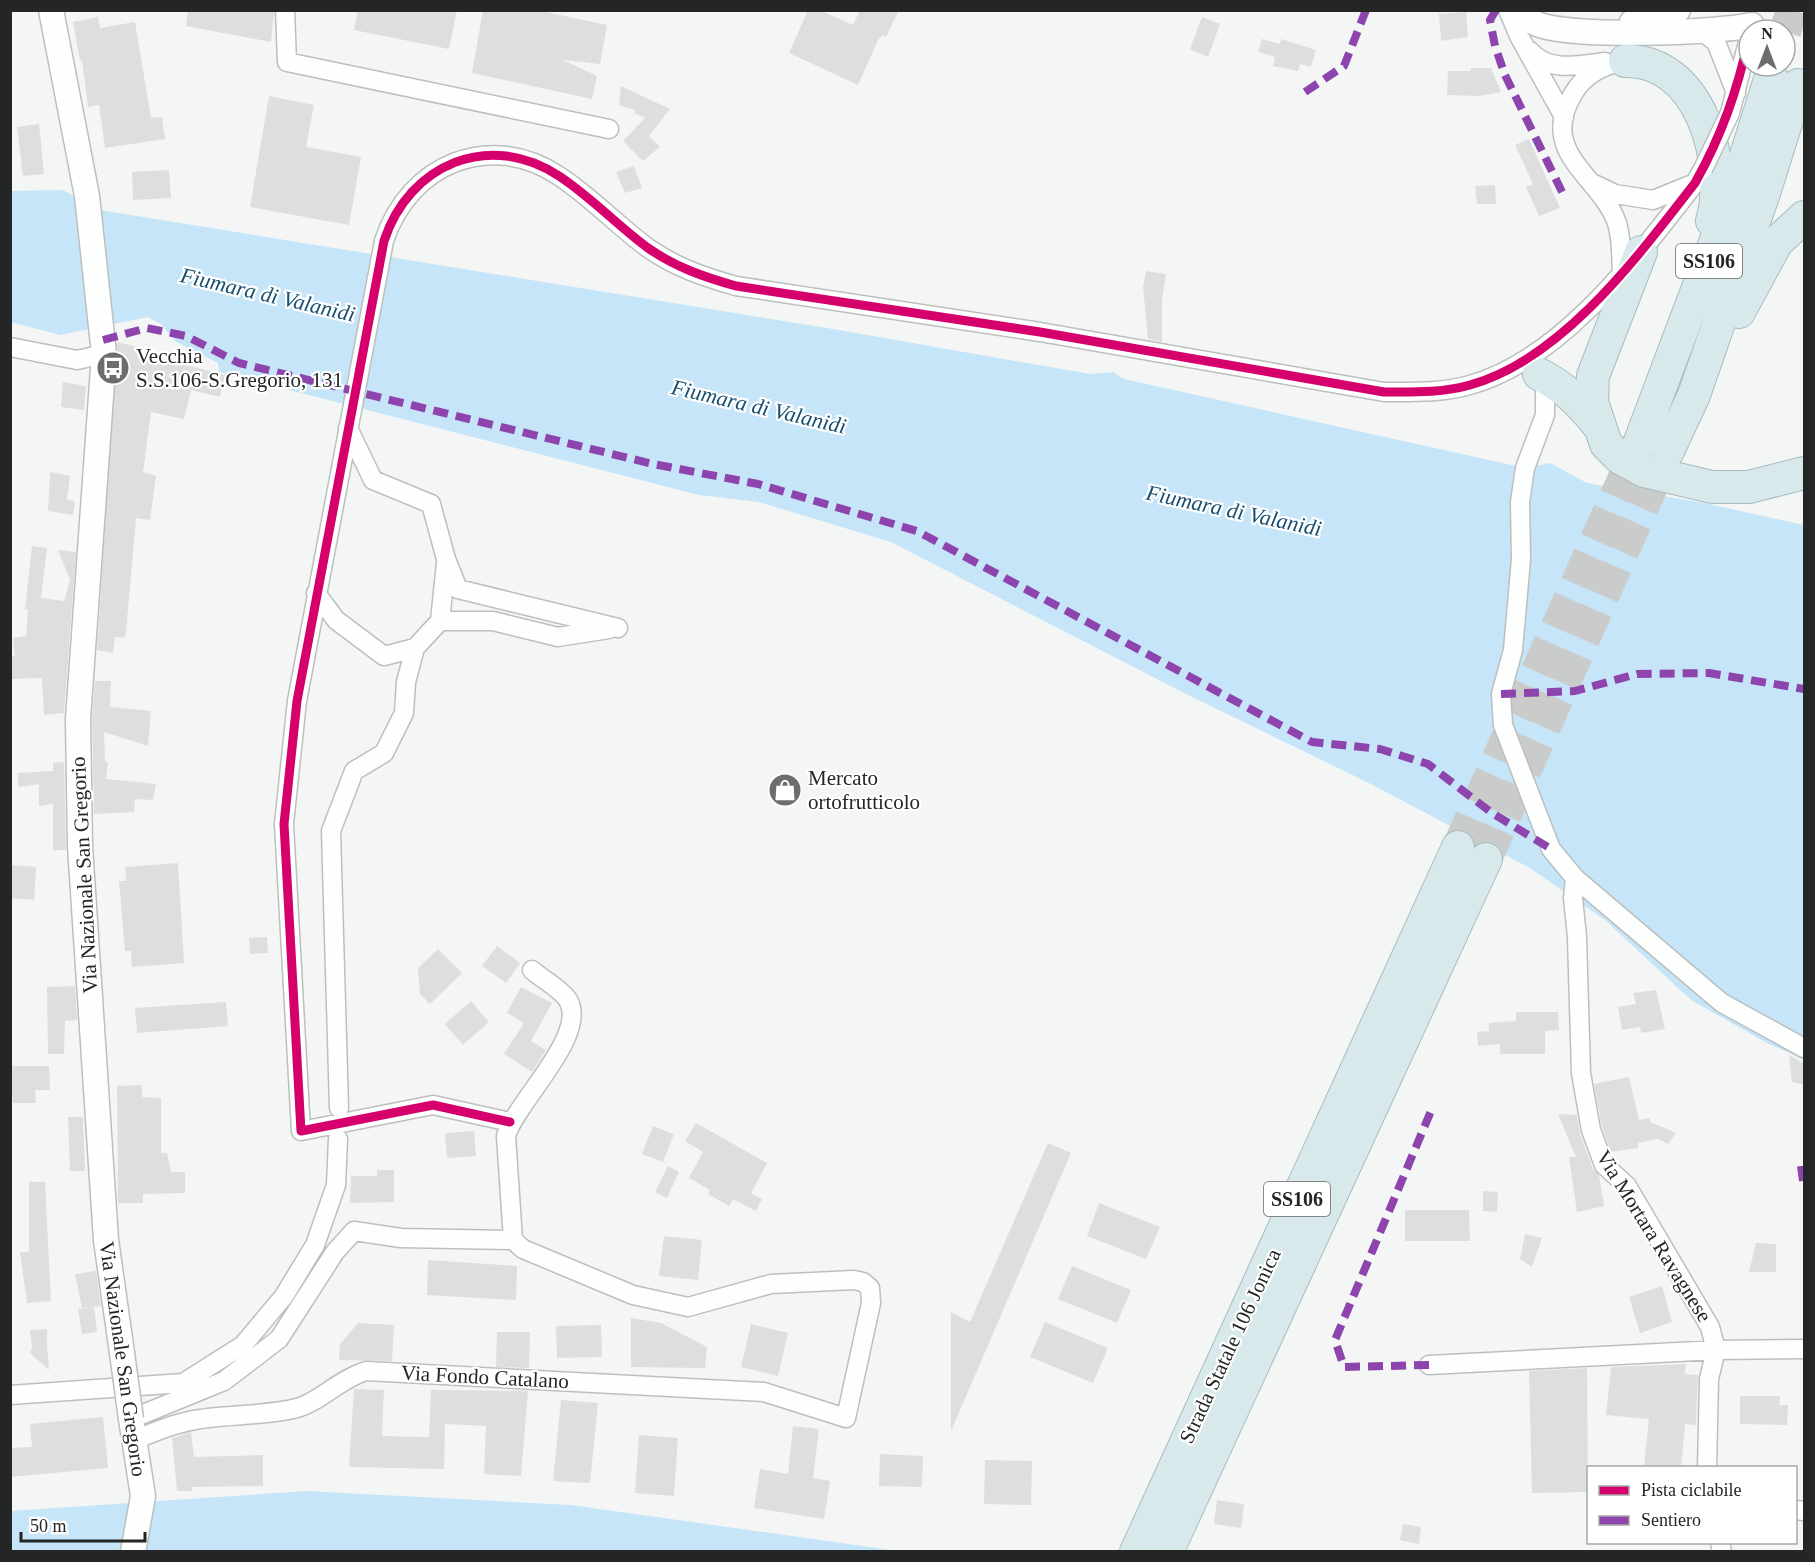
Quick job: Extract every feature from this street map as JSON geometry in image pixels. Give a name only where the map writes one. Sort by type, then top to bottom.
[{"type":"highway","points":[[1625,61],[1644,62],[1662,68],[1684,85],[1706,130],[1715,160],[1715,210],[1661,392]]},
{"type":"highway","name":"SS106","points":[[1785,81],[1764,193],[1694,395],[1653,448],[1661,392],[1736,187],[1785,81]]},
{"type":"highway","points":[[1694,395],[1777,242],[1804,218]]},
{"type":"highway","points":[[1632,263],[1593,376],[1592,402],[1606,444],[1620,458],[1644,471],[1673,480],[1712,487],[1749,487],[1804,473]]},
{"type":"highway","points":[[1535,366],[1582,404],[1598,425]]},
{"type":"highway","name":"Strada Statale 106 Jonica","points":[[1136,1551],[1472,853],[1167,1551]]},
{"type":"street","name":"Via Nazionale San Gregorio","points":[[51,10],[87,196],[103,345],[80,659],[78,730],[80,846],[106,1240],[142,1496],[134,1551]]},
{"type":"street","points":[[285,10],[287,62],[609,129]]},
{"type":"street","points":[[1508,10],[1519,36],[1564,117],[1567,149],[1617,222],[1632,263]]},
{"type":"street","points":[[1518,10],[1536,24],[1560,29],[1700,30],[1737,25]]},
{"type":"street","points":[[1595,31],[1678,10]]},
{"type":"street","points":[[1700,30],[1716,42],[1736,94]]},
{"type":"street","points":[[1519,36],[1537,59],[1554,66],[1625,61]]},
{"type":"street","points":[[1564,117],[1572,96],[1585,78],[1604,66],[1625,61]]},
{"type":"street","points":[[510,1122],[433,1105],[301,1131],[285,824],[297,701],[384,242],[402,203],[424,180],[451,162],[486,156],[523,158],[559,175],[649,249],[691,273],[736,286],[1040,332],[1384,392],[1429,392],[1470,385],[1535,366],[1632,263],[1699,176],[1730,113],[1740,78]]},
{"type":"street","points":[[1586,178],[1615,194],[1653,200],[1699,176]]},
{"type":"street","points":[[10,347],[77,360],[103,345]]},
{"type":"street","points":[[1535,366],[1545,386],[1545,415],[1525,468],[1520,502],[1521,559],[1513,650],[1501,694],[1503,725],[1551,849],[1575,878],[1722,1003],[1804,1048]]},
{"type":"street","points":[[348,428],[373,480],[431,504],[446,559],[458,589],[618,628],[558,637],[493,621],[440,621]]},
{"type":"street","points":[[339,1108],[331,831],[354,771],[384,753],[404,713],[406,682],[415,648],[440,621],[446,559]]},
{"type":"street","points":[[316,593],[336,620],[384,656],[415,648]]},
{"type":"street","name":"Via Mortara Ravagnese","points":[[1575,878],[1573,898],[1577,937],[1581,1073],[1591,1130],[1605,1165],[1627,1186],[1710,1327],[1716,1350],[1709,1379],[1707,1466]]},
{"type":"street","points":[[133,1429],[224,1381],[279,1339],[335,1252],[354,1231],[401,1238],[513,1240],[506,1136],[510,1122],[558,1055],[572,1017],[568,1000],[532,970]]},
{"type":"street","points":[[10,1395],[183,1383],[243,1345],[284,1296],[315,1245],[336,1185],[338,1139]]},
{"type":"street","name":"Via Fondo Catalano","points":[[133,1429],[170,1426],[201,1419],[256,1416],[300,1407],[350,1376],[366,1371],[764,1392],[846,1418],[871,1303],[870,1288],[863,1282],[854,1280],[771,1284],[688,1307],[633,1295],[523,1249],[513,1240]]},
{"type":"street","points":[[1429,1365],[1716,1350],[1804,1348]]},
{"type":"water","name":"Fiumara di Valanidi","points":[[63,190],[100,210],[833,329],[1090,374],[1113,372],[1124,379],[1525,468],[1550,463],[1587,483],[1704,503],[1804,525],[1804,1060],[1767,1043],[1691,1000],[1605,920],[1530,868],[1369,783],[1190,696],[891,542],[759,502],[699,495],[219,372],[218,363],[175,341],[161,324],[148,317],[60,335],[11,322],[10,191]]},
{"type":"water","points":[[306,1491],[571,1505],[898,1551],[11,1552],[11,1511]]},
{"type":"building","points":[[188,10],[274,10],[271,42],[186,26]]},
{"type":"building","points":[[358,10],[457,10],[449,49],[354,30]]},
{"type":"building","points":[[483,10],[536,10],[607,25],[600,64],[563,60],[597,76],[592,99],[472,73]]},
{"type":"building","points":[[808,10],[819,10],[853,25],[860,10],[899,10],[886,37],[883,35],[879,38],[858,85],[789,53]]},
{"type":"building","points":[[1466,12],[1468,37],[1441,41],[1439,14]]},
{"type":"building","points":[[98,17],[100,28],[135,22],[151,118],[162,117],[165,139],[105,148],[99,105],[88,107],[82,60],[80,61],[73,22]]},
{"type":"building","points":[[1202,17],[1220,24],[1208,57],[1190,49]]},
{"type":"building","points":[[1262,39],[1280,44],[1281,39],[1316,50],[1311,67],[1300,64],[1298,71],[1273,66],[1275,57],[1258,52]]},
{"type":"building","points":[[1471,68],[1491,68],[1501,92],[1479,96],[1447,95],[1448,71],[1471,71]]},
{"type":"building","points":[[621,86],[670,109],[649,136],[660,147],[643,161],[623,141],[645,118],[634,113],[635,110],[619,105]]},
{"type":"building","points":[[269,96],[314,105],[306,147],[361,157],[349,225],[250,207]]},
{"type":"building","points":[[39,124],[44,174],[23,176],[17,127]]},
{"type":"building","points":[[1529,139],[1560,208],[1539,216],[1526,187],[1533,184],[1515,145]]},
{"type":"building","points":[[634,166],[642,188],[625,193],[616,172]]},
{"type":"building","points":[[169,170],[171,198],[133,200],[132,172]]},
{"type":"building","points":[[1495,185],[1496,204],[1477,204],[1475,186]]},
{"type":"building","points":[[1146,271],[1166,274],[1162,300],[1162,342],[1148,339],[1143,287]]},
{"type":"building","points":[[117,342],[138,347],[136,352],[225,375],[220,397],[191,390],[184,419],[151,412],[143,472],[156,476],[150,520],[136,518],[126,632],[124,638],[115,637],[113,653],[97,650]]},
{"type":"building","points":[[63,382],[86,386],[84,410],[61,407]]},
{"type":"building","points":[[50,472],[70,476],[67,500],[75,501],[73,515],[48,511]]},
{"type":"building","points":[[32,546],[47,548],[41,598],[64,601],[70,580],[58,550],[76,552],[64,713],[44,715],[42,678],[10,679],[10,657],[15,656],[13,638],[26,636],[28,609],[25,609]]},
{"type":"building","points":[[95,681],[111,681],[110,707],[151,711],[148,746],[104,732],[105,760],[108,763],[106,779],[156,784],[153,800],[135,799],[134,812],[94,814],[92,719]]},
{"type":"building","points":[[64,762],[66,850],[53,850],[53,804],[39,806],[39,784],[18,787],[18,773],[53,771],[53,763]]},
{"type":"building","points":[[178,863],[184,963],[132,967],[131,951],[125,951],[119,881],[126,881],[125,867]]},
{"type":"building","points":[[10,865],[36,867],[34,900],[10,898]]},
{"type":"building","points":[[267,937],[268,953],[250,954],[249,938]]},
{"type":"building","points":[[497,946],[520,963],[506,983],[482,966]]},
{"type":"building","points":[[438,949],[462,973],[430,1004],[420,994],[418,968]]},
{"type":"building","points":[[75,986],[77,1020],[65,1021],[64,1054],[48,1054],[47,987]]},
{"type":"building","points":[[521,987],[552,1003],[531,1041],[546,1050],[532,1072],[504,1054],[524,1023],[507,1013]]},
{"type":"building","points":[[1656,990],[1665,1029],[1641,1033],[1640,1027],[1622,1030],[1618,1007],[1636,1004],[1633,993]]},
{"type":"building","points":[[471,1001],[489,1022],[463,1045],[445,1024]]},
{"type":"building","points":[[226,1002],[228,1026],[137,1033],[135,1008]]},
{"type":"building","points":[[1516,1012],[1558,1012],[1559,1030],[1545,1031],[1545,1054],[1500,1054],[1500,1044],[1478,1046],[1477,1032],[1489,1031],[1489,1023],[1516,1021]]},
{"type":"building","points":[[1789,1055],[1804,1064],[1804,1085],[1792,1082]]},
{"type":"building","points":[[10,1066],[49,1066],[50,1090],[35,1090],[36,1103],[13,1103]]},
{"type":"building","points":[[1629,1077],[1639,1120],[1650,1118],[1650,1122],[1676,1133],[1668,1144],[1658,1139],[1638,1143],[1638,1148],[1611,1152],[1602,1127],[1594,1084]]},
{"type":"building","points":[[142,1085],[142,1097],[161,1098],[161,1153],[167,1153],[171,1172],[185,1172],[185,1193],[143,1194],[143,1203],[118,1203],[117,1086]]},
{"type":"building","points":[[1558,1114],[1577,1115],[1580,1134],[1593,1169],[1599,1175],[1604,1206],[1577,1212],[1569,1157],[1576,1157]]},
{"type":"building","points":[[68,1117],[83,1117],[85,1171],[70,1171]]},
{"type":"building","points":[[696,1123],[767,1163],[751,1193],[762,1199],[756,1211],[733,1199],[729,1206],[708,1194],[710,1190],[689,1178],[703,1152],[685,1141]]},
{"type":"building","points":[[653,1126],[674,1134],[663,1162],[642,1154]]},
{"type":"building","points":[[474,1131],[476,1156],[447,1158],[445,1133]]},
{"type":"building","points":[[1048,1143],[1071,1153],[951,1431],[951,1312],[970,1322]]},
{"type":"building","points":[[668,1166],[679,1172],[667,1198],[655,1192]]},
{"type":"building","points":[[377,1170],[394,1170],[394,1202],[350,1203],[351,1176],[377,1176]]},
{"type":"building","points":[[29,1182],[45,1182],[51,1301],[27,1303],[20,1252],[29,1252]]},
{"type":"building","points":[[1483,1191],[1498,1192],[1497,1212],[1483,1211]]},
{"type":"building","points":[[1099,1203],[1160,1227],[1146,1259],[1087,1236]]},
{"type":"building","points":[[1405,1210],[1469,1210],[1470,1241],[1405,1241]]},
{"type":"building","points":[[1525,1234],[1542,1238],[1532,1267],[1520,1259]]},
{"type":"building","points":[[664,1236],[702,1240],[698,1280],[659,1276]]},
{"type":"building","points":[[1756,1243],[1776,1244],[1776,1272],[1749,1272]]},
{"type":"building","points":[[428,1260],[517,1266],[516,1300],[427,1295]]},
{"type":"building","points":[[1072,1266],[1131,1290],[1117,1323],[1058,1299]]},
{"type":"building","points":[[96,1271],[101,1306],[82,1308],[75,1274]]},
{"type":"building","points":[[1662,1286],[1672,1322],[1640,1333],[1629,1297]]},
{"type":"building","points":[[94,1307],[97,1332],[82,1334],[78,1309]]},
{"type":"building","points":[[631,1318],[661,1323],[707,1347],[705,1368],[631,1367]]},
{"type":"building","points":[[1045,1322],[1108,1348],[1093,1383],[1030,1357]]},
{"type":"building","points":[[358,1323],[394,1325],[392,1361],[339,1360],[340,1344]]},
{"type":"building","points":[[751,1324],[788,1333],[778,1376],[741,1367]]},
{"type":"building","points":[[601,1325],[602,1357],[557,1358],[556,1326]]},
{"type":"building","points":[[47,1329],[49,1370],[30,1353],[32,1348],[30,1330]]},
{"type":"building","points":[[497,1332],[530,1332],[529,1368],[496,1367]]},
{"type":"building","points":[[1686,1364],[1685,1374],[1698,1375],[1696,1425],[1685,1424],[1681,1466],[1644,1466],[1649,1419],[1606,1415],[1611,1367]]},
{"type":"building","points":[[1587,1368],[1587,1492],[1532,1493],[1529,1371]]},
{"type":"building","points":[[354,1389],[384,1390],[382,1436],[429,1437],[431,1390],[528,1391],[521,1476],[484,1474],[486,1426],[445,1424],[444,1469],[349,1467]]},
{"type":"building","points":[[1740,1396],[1780,1396],[1779,1405],[1788,1405],[1787,1425],[1740,1424]]},
{"type":"building","points":[[561,1400],[598,1403],[590,1483],[553,1481]]},
{"type":"building","points":[[103,1417],[108,1468],[10,1477],[10,1448],[32,1447],[30,1424]]},
{"type":"building","points":[[793,1426],[819,1429],[813,1478],[830,1481],[824,1519],[754,1508],[760,1469],[788,1474]]},
{"type":"building","points":[[191,1432],[194,1457],[263,1455],[263,1486],[192,1487],[192,1491],[177,1491],[172,1438]]},
{"type":"building","points":[[639,1435],[678,1438],[674,1496],[635,1493]]},
{"type":"building","points":[[880,1454],[923,1456],[922,1487],[879,1486]]},
{"type":"building","points":[[985,1460],[1032,1461],[1031,1505],[984,1504]]},
{"type":"building","points":[[1217,1500],[1244,1504],[1241,1528],[1214,1524]]},
{"type":"building","points":[[1403,1524],[1421,1527],[1419,1544],[1400,1540]]},
{"type":"tunnel","points":[[1789,18],[1792,10]]},
{"type":"tunnel","points":[[1458,847],[1639,444]]},
{"type":"tunnel","points":[[1486,859],[1667,453]]},
{"type":"marked path","points":[[1305,92],[1344,66],[1366,10]]},
{"type":"marked path","points":[[1496,10],[1490,20],[1495,46],[1505,75],[1565,198]]},
{"type":"marked path","points":[[103,340],[147,328],[186,336],[239,363],[653,464],[758,484],[917,531],[1312,742],[1380,749],[1428,764],[1492,813],[1551,849]]},
{"type":"marked path","points":[[1501,694],[1575,691],[1637,674],[1709,673],[1804,689]]},
{"type":"marked path","points":[[1429,1365],[1344,1367],[1335,1340],[1431,1111]]},
{"type":"marked path","points":[[1801,1166],[1804,1188]]},
{"type":"cycle path","points":[[510,1122],[433,1105],[301,1131],[284,824],[297,701],[384,241],[396,214],[412,192],[432,174],[455,162],[480,156],[506,156],[533,162],[559,176],[648,248],[669,261],[701,275],[736,286],[1040,332],[1384,392],[1438,391],[1470,385],[1504,372],[1536,353],[1596,302],[1649,242],[1695,183],[1728,112],[1738,78]]},
{"type":"place","name":"Vecchia S.S.106-S.Gregorio, 131","points":[[113,368]]},
{"type":"place","name":"Mercato ortofrutticolo","points":[[785,790]]}]
